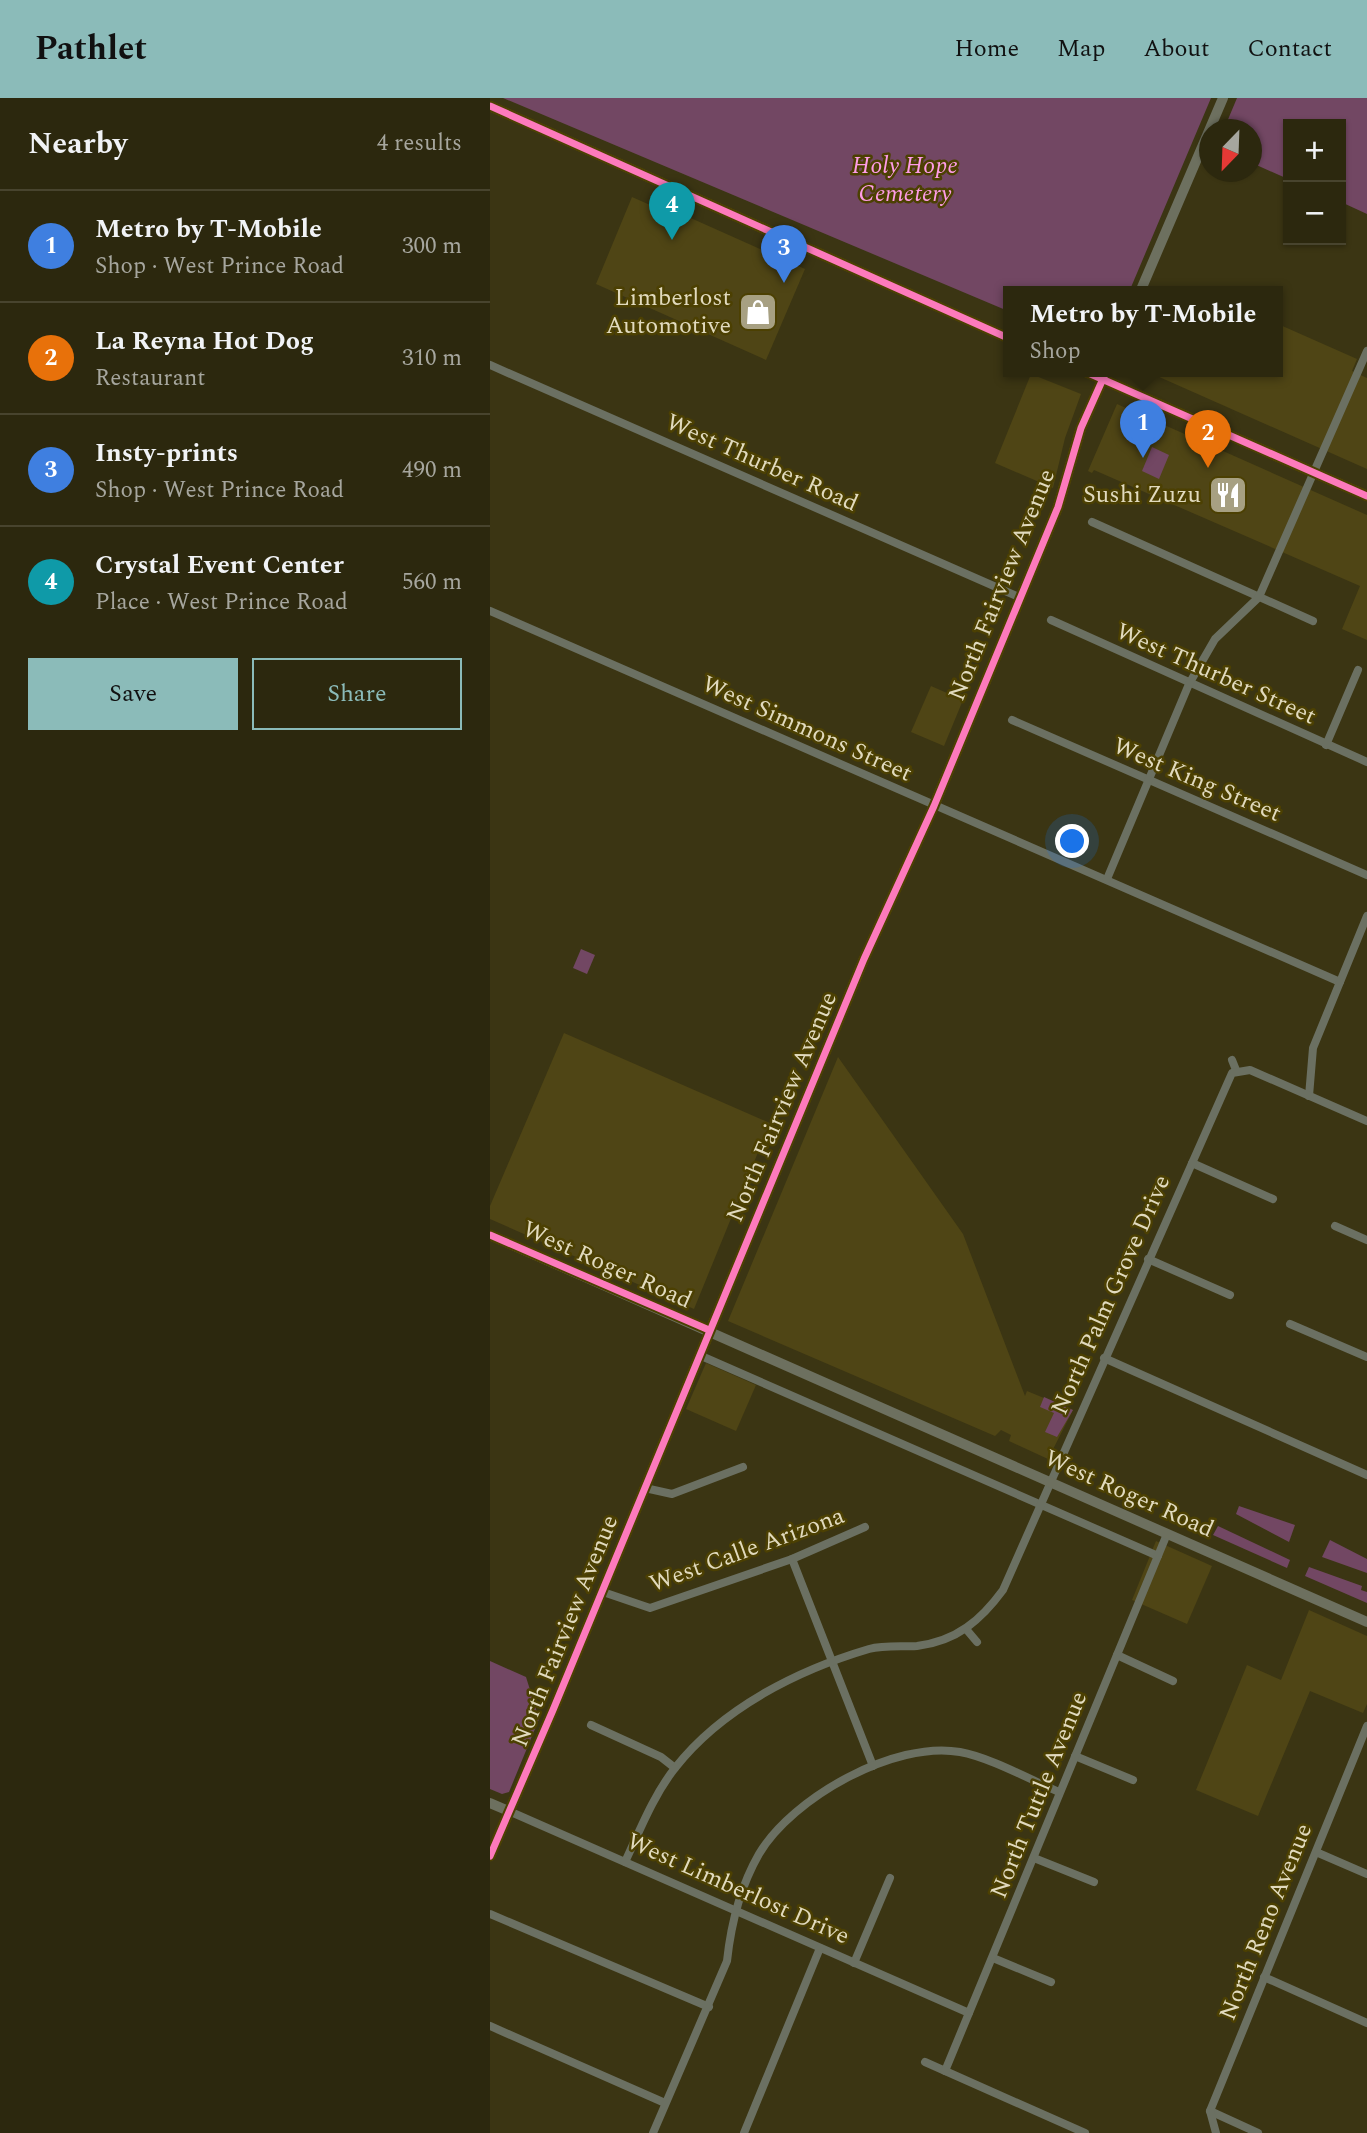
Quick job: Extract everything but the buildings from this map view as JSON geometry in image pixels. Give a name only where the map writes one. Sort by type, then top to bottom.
[{"type":"street","points":[[1143,286],[1223,98]]},
{"type":"street","points":[[490,106],[1003,336]]},
{"type":"street","points":[[1107,879],[1189,684],[1215,639],[1259,597],[1316,474],[1367,351]]},
{"type":"street","name":"West Thurber Road","points":[[490,365],[1019,597]]},
{"type":"street","name":"North Fairview Avenue","points":[[490,1856],[603,1592],[864,959],[934,806],[1058,507],[1081,428],[1105,377]]},
{"type":"street","points":[[1107,377],[1367,496]]},
{"type":"street","points":[[1092,523],[1313,621]]},
{"type":"street","name":"West Simmons Street","points":[[490,611],[1340,982]]},
{"type":"street","name":"West Thurber Street","points":[[1051,620],[1367,762]]},
{"type":"street","points":[[1326,745],[1358,670]]},
{"type":"street","name":"West King Street","points":[[1012,720],[1367,875]]},
{"type":"street","points":[[1309,1096],[1313,1048],[1367,916]]},
{"type":"street","points":[[1232,1060],[1237,1070],[1250,1070],[1367,1121]]},
{"type":"street","name":"North Palm Grove Drive","points":[[625,1862],[648,1813],[675,1768],[735,1712],[762,1693],[832,1662],[872,1648],[920,1645],[958,1634],[984,1616],[1003,1590],[1226,1081],[1237,1070]]},
{"type":"street","points":[[1192,1163],[1273,1199]]},
{"type":"street","points":[[1335,1226],[1367,1240]]},
{"type":"street","name":"West Roger Road","points":[[490,1235],[1367,1622]]},
{"type":"street","points":[[1148,1259],[1230,1295]]},
{"type":"street","points":[[1290,1324],[1367,1357]]},
{"type":"street","name":"West Roger Road","points":[[699,1355],[1157,1556]]},
{"type":"street","points":[[1104,1359],[1367,1475]]},
{"type":"street","points":[[645,1488],[672,1494],[743,1467]]},
{"type":"street","name":"West Calle Arizona","points":[[603,1592],[650,1608],[792,1559],[865,1527]]},
{"type":"street","name":"North Tuttle Avenue","points":[[944,2071],[1167,1534]]},
{"type":"street","points":[[792,1559],[873,1766]]},
{"type":"street","points":[[966,1629],[976,1642]]},
{"type":"street","points":[[1117,1655],[1173,1681]]},
{"type":"street","points":[[591,1725],[661,1757],[675,1768]]},
{"type":"street","name":"North Reno Avenue","points":[[1210,2111],[1367,1726]]},
{"type":"street","points":[[653,2133],[727,1961],[729,1935],[736,1911],[759,1854],[780,1827],[804,1804],[873,1766],[930,1750],[961,1752],[1059,1792]]},
{"type":"street","points":[[1075,1756],[1133,1780]]},
{"type":"street","name":"West Limberlost Drive","points":[[490,1803],[969,2013]]},
{"type":"street","points":[[1316,1852],[1367,1874]]},
{"type":"street","points":[[1034,1858],[1094,1882]]},
{"type":"street","points":[[854,1963],[890,1878]]},
{"type":"street","points":[[490,1914],[709,2007]]},
{"type":"street","points":[[744,2133],[820,1948]]},
{"type":"street","points":[[993,1958],[1051,1982]]},
{"type":"street","points":[[1264,1977],[1367,2023]]},
{"type":"street","points":[[490,2026],[665,2102]]},
{"type":"street","points":[[925,2062],[1085,2133]]},
{"type":"street","points":[[1210,2111],[1216,2133]]},
{"type":"street","points":[[1210,2111],[1258,2133]]},
{"type":"shaded area","points":[[632,197],[673,215],[675,211],[805,269],[766,360],[596,284]]},
{"type":"shaded area","points":[[1283,326],[1357,359],[1352,371],[1367,378],[1367,469],[1159,377],[1283,377]]},
{"type":"shaded area","points":[[1030,377],[1038,377],[1081,394],[1065,438],[1053,488],[995,463]]},
{"type":"shaded area","points":[[1117,404],[1367,515],[1367,640],[1342,629],[1360,586],[1094,470],[1092,473],[1088,471]]},
{"type":"shaded area","points":[[931,686],[963,700],[944,746],[911,732]]},
{"type":"shaded area","points":[[564,1033],[770,1123],[694,1309],[490,1219],[490,1206]]},
{"type":"shaded area","points":[[838,1057],[963,1234],[1025,1396],[1027,1391],[1073,1410],[1048,1459],[1009,1441],[1011,1435],[1001,1430],[995,1436],[728,1321]]},
{"type":"shaded area","points":[[706,1363],[756,1385],[736,1431],[686,1409]]},
{"type":"shaded area","points":[[1156,1541],[1212,1566],[1187,1624],[1132,1600]]},
{"type":"shaded area","points":[[1309,1610],[1367,1636],[1367,1704],[1363,1713],[1310,1691],[1258,1816],[1196,1790],[1247,1665],[1281,1680]]},
{"type":"green space","name":"Holy Hope Cemetery","points":[[503,98],[1211,98],[1202,119],[1199,119],[1199,126],[1132,286],[1003,286],[1003,309]]},
{"type":"green space","points":[[1237,98],[1367,98],[1367,214],[1346,204],[1346,119],[1283,119],[1283,177],[1262,167],[1262,119],[1228,119]]},
{"type":"green space","points":[[1152,447],[1169,455],[1159,479],[1142,471]]},
{"type":"green space","points":[[581,949],[595,955],[587,974],[573,968]]},
{"type":"green space","points":[[1044,1397],[1073,1410],[1057,1437],[1045,1432],[1054,1413],[1040,1407]]},
{"type":"green space","points":[[1239,1506],[1295,1525],[1289,1542],[1236,1514]]},
{"type":"green space","points":[[1218,1526],[1290,1560],[1287,1568],[1213,1535]]},
{"type":"green space","points":[[1330,1540],[1367,1559],[1367,1573],[1322,1557]]},
{"type":"green space","points":[[1309,1567],[1362,1586],[1361,1590],[1367,1592],[1367,1603],[1305,1576]]},
{"type":"green space","points":[[490,1661],[526,1677],[539,1719],[509,1792],[502,1794],[490,1789]]},
{"type":"cycle path","points":[[490,106],[1003,336]]},
{"type":"cycle path","points":[[1097,377],[1367,496]]},
{"type":"cycle path","points":[[490,1856],[864,959],[934,806],[1058,507],[1081,428],[1104,377]]},
{"type":"cycle path","points":[[490,1235],[709,1330]]},
{"type":"place","name":"Crystal Event Center","points":[[672,240]]},
{"type":"place","name":"Insty-prints","points":[[784,283]]},
{"type":"place","name":"Limberlost Automotive","points":[[758,312]]},
{"type":"place","name":"Metro by T-Mobile","points":[[1143,458]]},
{"type":"place","name":"La Reyna Hot Dog","points":[[1208,468]]},
{"type":"place","name":"Sushi Zuzu","points":[[1228,495]]}]
